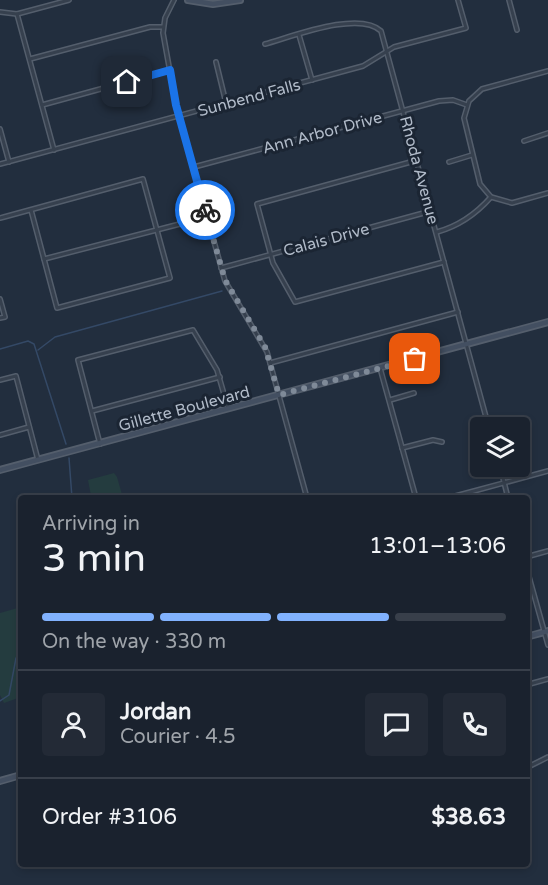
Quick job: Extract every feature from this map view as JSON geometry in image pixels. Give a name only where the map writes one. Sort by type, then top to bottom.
[{"type":"main road","points":[[188,0],[213,4],[240,0]]},
{"type":"main road","name":"Gillette Boulevard","points":[[0,470],[548,322]]},
{"type":"main road","points":[[530,636],[546,632]]},
{"type":"main road","points":[[0,781],[18,776]]},
{"type":"street","points":[[0,12],[17,14],[69,0]]},
{"type":"street","points":[[174,0],[163,27],[164,48],[179,116],[227,286],[263,345],[270,363],[306,495]]},
{"type":"street","name":"Sunbend Falls","points":[[0,164],[363,66],[388,50],[466,28],[459,0]]},
{"type":"street","points":[[509,0],[517,30]]},
{"type":"street","points":[[17,14],[54,150]]},
{"type":"street","name":"Rhoda Avenue","points":[[265,44],[342,24],[367,24],[381,31],[486,417]]},
{"type":"street","points":[[30,59],[150,27],[163,27]]},
{"type":"street","points":[[299,35],[312,80]]},
{"type":"street","points":[[216,62],[226,103]]},
{"type":"street","points":[[42,105],[170,70]]},
{"type":"street","points":[[548,71],[486,88],[476,93],[467,105],[464,125],[480,184],[491,197],[512,203],[548,193]]},
{"type":"street","name":"Ann Arbor Drive","points":[[194,166],[446,99],[467,105]]},
{"type":"street","points":[[0,129],[9,162]]},
{"type":"street","points":[[524,141],[548,134]]},
{"type":"street","points":[[448,162],[472,155]]},
{"type":"street","points":[[417,160],[257,204],[270,254],[276,271],[295,302],[445,261]]},
{"type":"street","points":[[0,218],[143,179],[170,278],[57,308],[31,210]]},
{"type":"street","points":[[437,232],[457,225],[481,209],[491,197]]},
{"type":"street","name":"Calais Drive","points":[[221,268],[431,211]]},
{"type":"street","points":[[44,259],[156,228],[207,217]]},
{"type":"street","points":[[0,299],[2,317]]},
{"type":"street","points":[[270,363],[458,312]]},
{"type":"street","points":[[100,444],[78,360],[193,330],[220,377],[228,409]]},
{"type":"street","points":[[380,368],[415,495]]},
{"type":"street","points":[[0,380],[16,376],[38,460]]},
{"type":"street","points":[[92,411],[220,377]]},
{"type":"street","points":[[389,400],[414,393]]},
{"type":"street","points":[[0,435],[29,428]]},
{"type":"street","points":[[402,448],[433,440],[442,442]]},
{"type":"street","points":[[459,495],[548,471]]},
{"type":"street","points":[[503,477],[507,495]]},
{"type":"street","points":[[530,556],[548,551]]},
{"type":"street","points":[[530,579],[548,645]]},
{"type":"street","points":[[530,684],[548,680]]},
{"type":"street","points":[[530,766],[548,757]]},
{"type":"green space","points":[[114,473],[122,495],[91,495],[88,480]]},
{"type":"green space","points":[[18,608],[18,698],[4,703],[0,695],[0,613]]},
{"type":"waterway","points":[[38,350],[55,337],[222,291]]},
{"type":"waterway","points":[[0,349],[28,341],[34,344],[66,444]]},
{"type":"waterway","points":[[69,458],[72,495]]},
{"type":"waterway","points":[[0,701],[9,695],[18,656]]},
{"type":"way so far","points":[[205,210],[227,286],[265,347],[279,395],[415,359]]},
{"type":"route","points":[[127,82],[170,70],[176,105],[205,210]]}]
